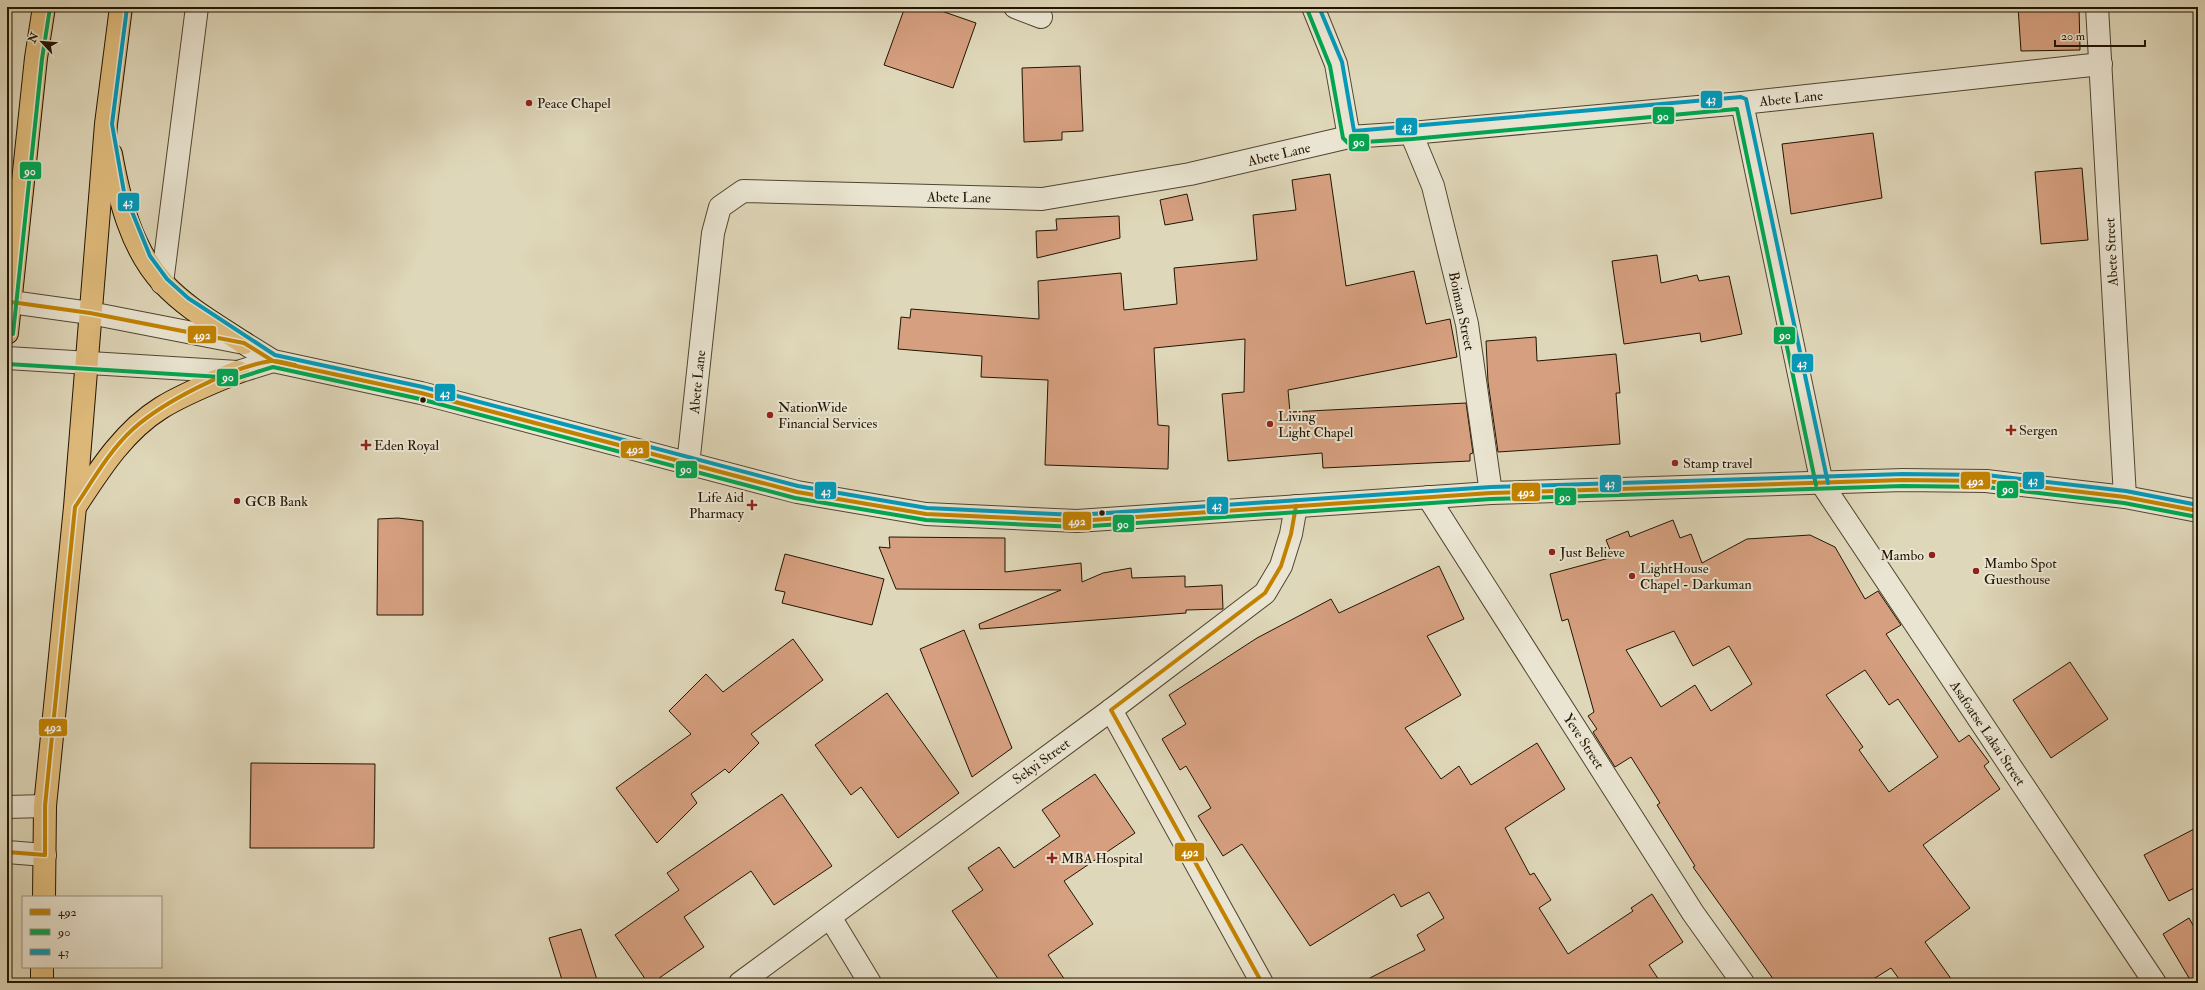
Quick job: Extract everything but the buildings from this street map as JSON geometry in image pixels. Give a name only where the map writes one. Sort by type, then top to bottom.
[{"type":"highway","points":[[7,333],[36,58],[44,7]]},
{"type":"highway","points":[[44,896],[45,806],[75,507],[106,124],[121,7]]},
{"type":"highway","points":[[106,124],[118,194],[145,259],[162,283],[184,303],[244,343]]},
{"type":"highway","points":[[75,507],[103,465],[133,430],[160,408],[198,388],[238,372]]},
{"type":"highway","points":[[42,968],[42,983]]},
{"type":"street","points":[[162,283],[197,7]]},
{"type":"street","points":[[1015,7],[1041,18]]},
{"type":"street","points":[[1312,7],[1336,64],[1349,137]]},
{"type":"street","name":"Abete Street","points":[[2097,7],[2125,497]]},
{"type":"street","name":"Abete Lane","points":[[688,464],[713,233],[720,207],[743,191],[1042,199],[1190,174],[1349,137],[1411,134],[1742,103],[2101,64]]},
{"type":"street","points":[[1742,103],[1822,484]]},
{"type":"street","name":"Boiman Street","points":[[1411,134],[1433,186],[1467,324],[1491,493]]},
{"type":"street","points":[[11,302],[90,313],[244,343],[273,360],[421,393],[797,492],[934,514],[1076,521],[1491,493],[1822,484],[1903,480],[1986,481],[2125,497],[2198,511]]},
{"type":"street","points":[[7,358],[86,364],[238,372],[273,360]]},
{"type":"street","name":"Asafoatse Lakai Street","points":[[1822,484],[2155,983]]},
{"type":"street","name":"Yeve Street","points":[[1428,497],[1693,913],[1743,983]]},
{"type":"street","name":"Sekyi Street","points":[[740,983],[1111,710],[1265,592],[1281,566],[1291,534],[1296,506]]},
{"type":"street","points":[[1111,710],[1262,983]]},
{"type":"street","points":[[7,807],[45,806]]},
{"type":"street","points":[[7,852],[45,855]]},
{"type":"street","points":[[830,917],[870,983]]},
{"type":"transit line","name":"43","points":[[1319,7],[1342,62],[1354,131],[1741,97],[1746,99],[1828,483]]},
{"type":"transit line","name":"90","points":[[13,334],[42,59],[50,8]]},
{"type":"transit line","name":"43","points":[[127,8],[112,124],[124,192],[150,256],[167,279],[188,298],[275,355],[423,387],[798,486],[927,508],[1077,515],[1491,487],[1903,474],[1986,475],[2126,491],[2198,505]]},
{"type":"transit line","name":"90","points":[[1307,9],[1330,66],[1343,138],[1348,143],[1412,139],[1737,109],[1816,485]]},
{"type":"transit line","name":"492","points":[[7,333],[11,302],[90,313],[244,343],[273,361],[421,393],[797,492],[926,514],[1077,521],[1491,493],[1903,480],[1986,481],[2125,497],[2198,511]]},
{"type":"transit line","name":"492","points":[[7,852],[45,855],[45,806],[75,507],[102,466],[124,438],[146,419],[179,397],[218,378],[237,370],[255,365],[271,361],[295,365]]},
{"type":"transit line","name":"90","points":[[7,364],[238,378],[273,367],[420,399],[795,498],[926,520],[1077,527],[1491,499],[1903,486],[1986,487],[2124,503],[2197,517]]},
{"type":"transit line","name":"492","points":[[1262,983],[1111,710],[1265,593],[1281,566],[1291,534],[1296,506]]},
{"type":"place","name":"Peace Chapel","points":[[529,103]]},
{"type":"place","name":"NationWide Financial Services","points":[[770,415]]},
{"type":"place","name":"Living Light Chapel","points":[[1270,424]]},
{"type":"place","name":"Sergen","points":[[2011,430]]},
{"type":"place","name":"Eden Royal","points":[[366,445]]},
{"type":"place","name":"Stamp travel","points":[[1675,463]]},
{"type":"place","name":"GCB Bank","points":[[237,501]]},
{"type":"place","name":"Life Aid Pharmacy","points":[[752,505]]},
{"type":"place","name":"Just Believe","points":[[1552,552]]},
{"type":"place","name":"Mambo","points":[[1932,555]]},
{"type":"place","name":"Mambo Spot Guesthouse","points":[[1976,571]]},
{"type":"place","name":"LightHouse Chapel - Darkuman","points":[[1632,576]]},
{"type":"place","name":"MBA Hospital","points":[[1052,858]]}]
